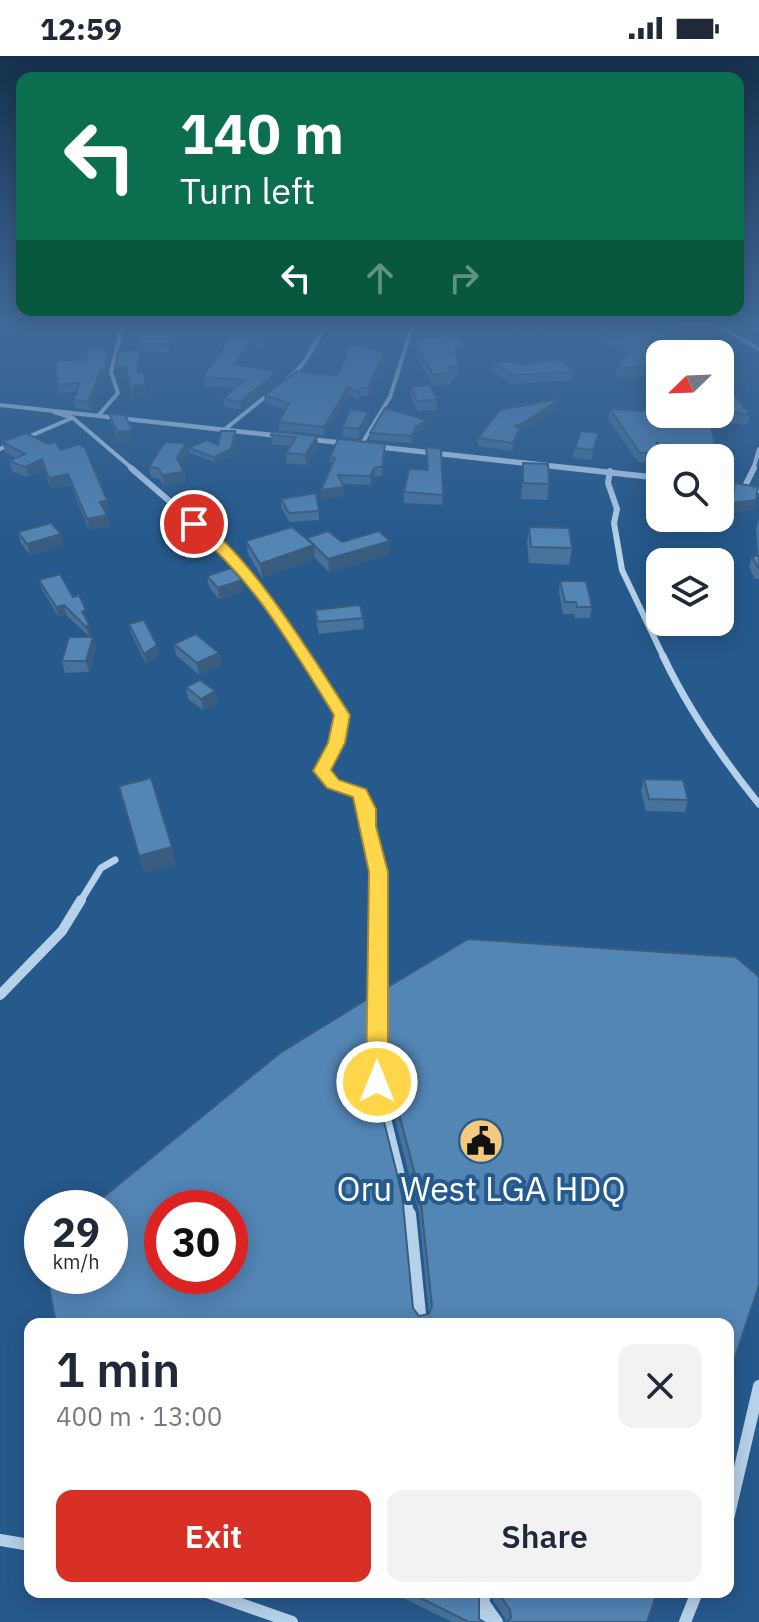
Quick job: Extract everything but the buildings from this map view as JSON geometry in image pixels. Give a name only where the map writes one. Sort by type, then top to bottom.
[{"type":"street","points":[[98,416],[114,397]]},
{"type":"street","points":[[224,430],[265,397]]},
{"type":"street","points":[[361,445],[390,397]]},
{"type":"street","points":[[0,405],[646,476]]},
{"type":"street","points":[[54,412],[73,418],[231,554],[287,629],[342,715],[337,743],[322,771],[333,784],[360,793],[367,809],[367,826],[379,872],[377,1082],[409,1201],[420,1318]]},
{"type":"street","points":[[0,449],[73,418]]},
{"type":"street","points":[[744,488],[757,462],[759,449]]},
{"type":"street","points":[[610,471],[608,483],[617,509],[614,523],[622,570],[684,701],[712,745],[759,804]]},
{"type":"street","points":[[734,487],[759,490]]},
{"type":"street","points":[[0,995],[62,931],[101,868],[115,860]]},
{"type":"street","points":[[734,1493],[759,1386]]},
{"type":"street","points":[[0,1540],[24,1544]]},
{"type":"street","points":[[224,1598],[292,1622]]},
{"type":"street","points":[[483,1622],[485,1598]]},
{"type":"street","points":[[485,1598],[497,1622]]},
{"type":"street","points":[[685,1622],[695,1598]]},
{"type":"place","name":"Oru West LGA HDQ","points":[[481,1141]]},
{"type":"route","points":[[194,524],[231,554],[287,629],[342,715],[337,743],[322,771],[333,784],[360,793],[367,809],[367,826],[379,872],[377,1082]]}]
